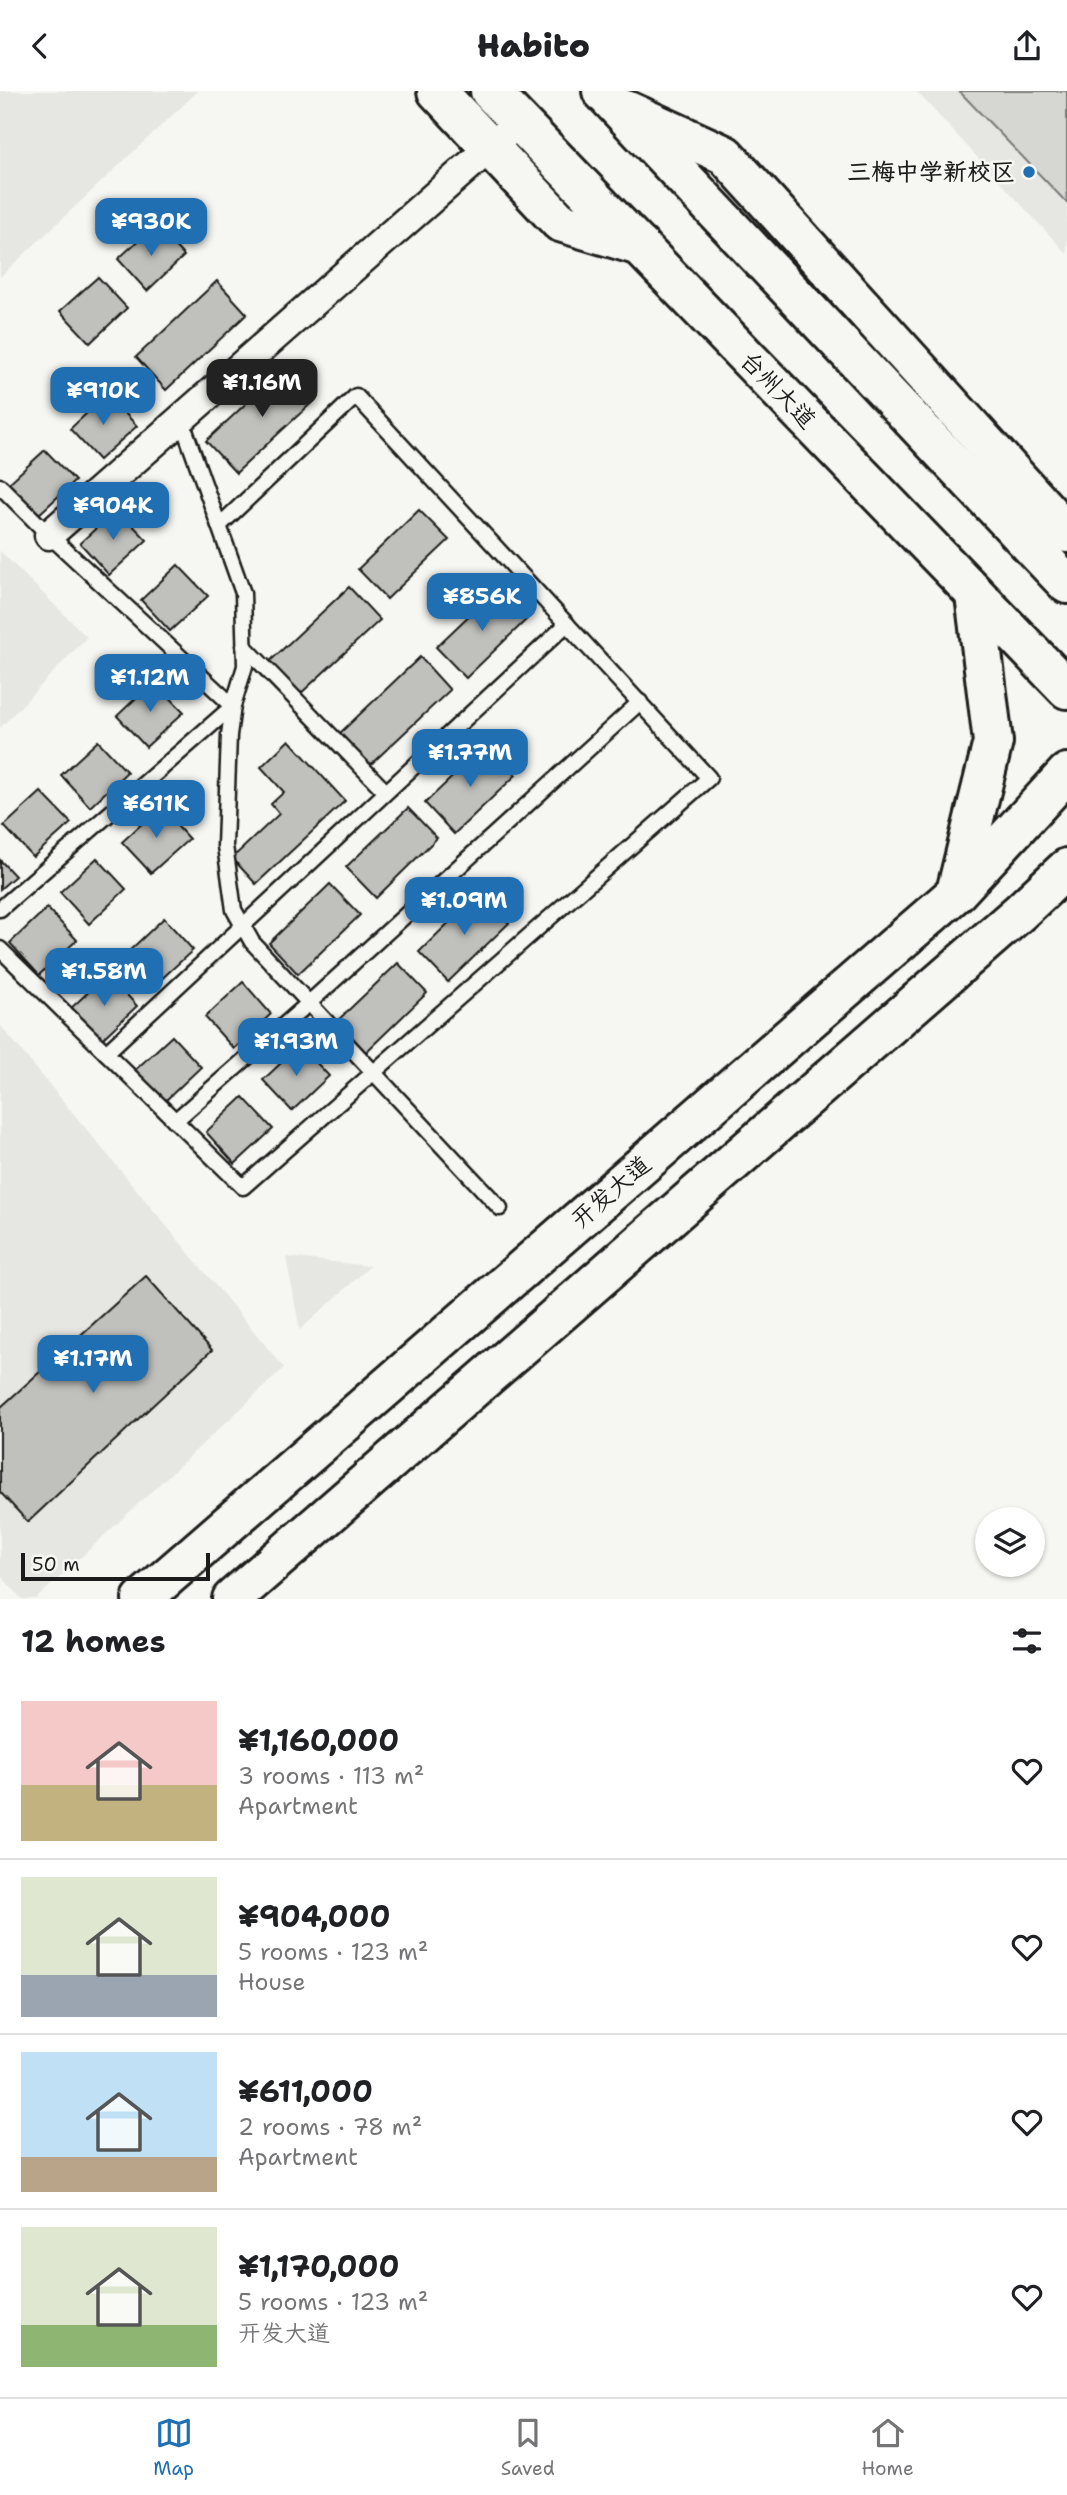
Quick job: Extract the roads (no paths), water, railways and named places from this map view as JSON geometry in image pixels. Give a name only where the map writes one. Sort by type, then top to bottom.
[{"type":"main road","points":[[437,91],[559,222],[640,246]]},
{"type":"main road","name":"台州大道","points":[[490,91],[1067,689]]},
{"type":"main road","points":[[614,100],[1056,545],[1067,584]]},
{"type":"main road","points":[[957,892],[993,742],[975,595]]},
{"type":"main road","name":"开发大道","points":[[142,1599],[957,892],[1067,773]]},
{"type":"main road","points":[[232,1599],[1020,912],[1067,868]]},
{"type":"main road","points":[[1020,912],[1067,905]]},
{"type":"street","points":[[49,535],[520,122]]},
{"type":"lane","points":[[0,949],[243,1187],[709,778],[356,396],[219,526]]},
{"type":"lane","points":[[181,419],[243,593],[245,666],[233,706],[229,735],[225,846],[234,910],[253,942],[500,1208]]},
{"type":"lane","points":[[0,486],[233,706]]},
{"type":"lane","points":[[106,1053],[567,624]]},
{"type":"lane","points":[[244,646],[383,789]]},
{"type":"lane","points":[[175,1121],[640,702]]},
{"type":"lane","points":[[0,909],[233,706]]},
{"type":"place","name":"三梅中学新校区","points":[[1029,172]]}]
